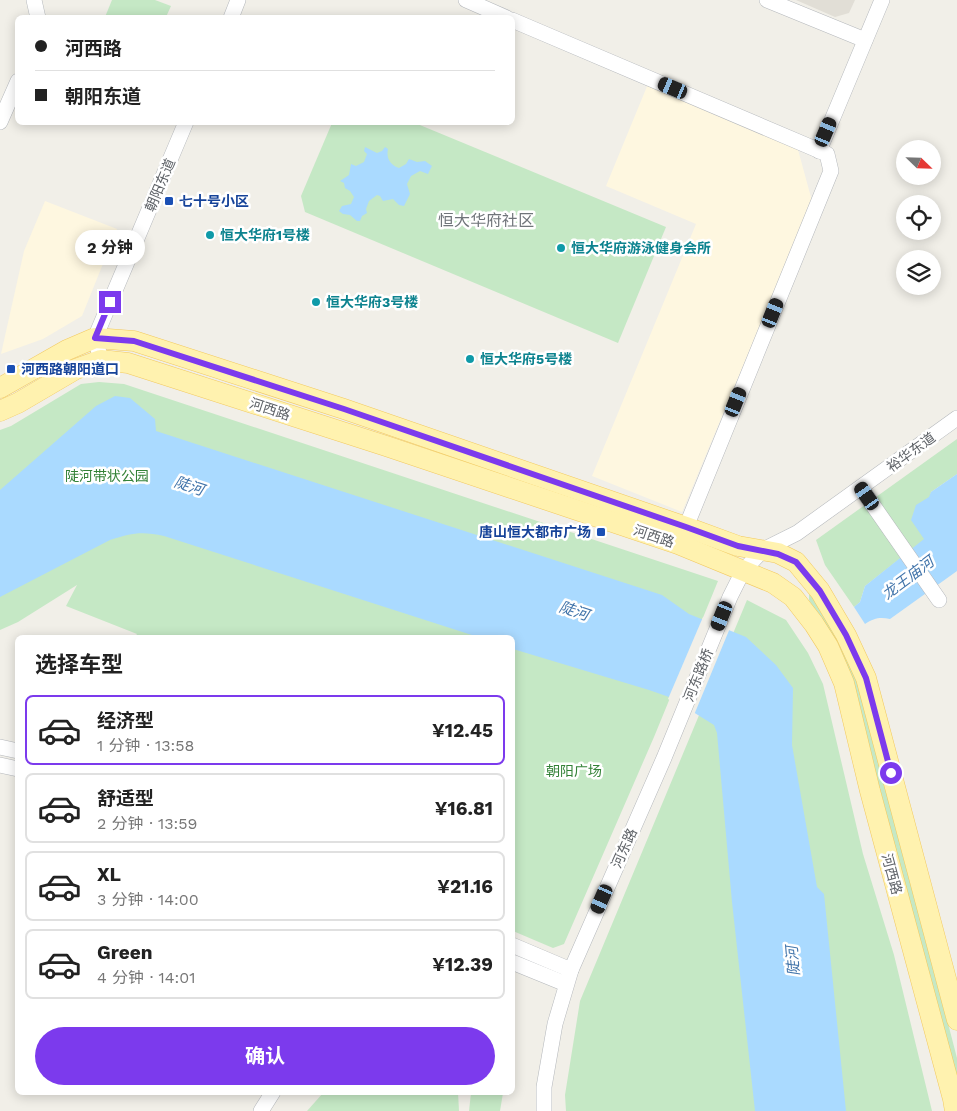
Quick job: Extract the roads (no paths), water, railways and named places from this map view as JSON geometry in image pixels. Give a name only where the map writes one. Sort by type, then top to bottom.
[{"type":"main road","name":"河西路","points":[[0,388],[67,350],[95,338],[134,341],[344,409],[738,546],[778,554],[796,562],[820,591],[846,635],[866,678],[957,1020]]},
{"type":"main road","name":"河西路","points":[[0,411],[18,403],[76,368],[101,360],[128,363],[386,446],[678,544],[773,583],[793,597],[828,646],[844,683],[870,791],[951,1090],[955,1111]]},
{"type":"street","points":[[34,0],[37,15]]},
{"type":"street","points":[[232,15],[238,0]]},
{"type":"street","points":[[466,0],[500,15]]},
{"type":"street","points":[[766,0],[865,40]]},
{"type":"street","points":[[818,151],[882,0]]},
{"type":"street","points":[[515,21],[827,154],[831,171],[686,527]]},
{"type":"street","points":[[0,122],[15,88]]},
{"type":"street","name":"朝阳东道","points":[[95,338],[185,125]]},
{"type":"street","points":[[95,338],[101,360]]},
{"type":"street","name":"裕华东道","points":[[743,571],[763,550],[796,532],[861,488],[957,418]]},
{"type":"street","points":[[861,488],[939,600]]},
{"type":"street","name":"河东路桥","points":[[678,726],[730,598],[743,571]]},
{"type":"street","name":"河东路","points":[[544,1111],[544,1087],[555,1024],[570,970],[678,726]]},
{"type":"street","points":[[0,747],[15,750]]},
{"type":"street","points":[[0,765],[15,768]]},
{"type":"street","points":[[515,946],[570,970]]},
{"type":"street","points":[[515,963],[566,984]]},
{"type":"street","points":[[261,1111],[271,1095]]},
{"type":"water","points":[[365,147],[377,153],[385,147],[388,149],[389,161],[399,168],[406,164],[409,159],[417,162],[425,161],[432,166],[428,174],[420,171],[411,176],[407,184],[410,194],[404,206],[399,205],[393,199],[383,201],[377,195],[369,201],[366,209],[367,213],[362,216],[360,221],[357,221],[350,215],[339,211],[342,206],[351,204],[354,197],[345,188],[344,183],[340,181],[349,175],[351,164],[356,166],[364,162],[367,154],[364,151]]},
{"type":"water","name":"陡河带状公园","points":[[115,396],[130,398],[155,419],[156,431],[662,595],[689,614],[746,637],[776,665],[793,688],[792,745],[817,887],[824,894],[846,1111],[755,1111],[732,902],[717,733],[714,725],[669,697],[515,650],[515,635],[472,635],[156,534],[137,534],[110,540],[0,597],[0,490],[96,406]]},
{"type":"water","name":"龙王庙河","points":[[957,474],[957,571],[890,619],[877,618],[865,624],[854,607],[860,602],[865,586],[924,539],[911,520],[916,505]]},
{"type":"place","name":"七十号小区","points":[[169,201]]},
{"type":"place","name":"恒大华府1号楼","points":[[210,235]]},
{"type":"place","name":"恒大华府游泳健身会所","points":[[561,248]]},
{"type":"place","name":"恒大华府3号楼","points":[[316,302]]},
{"type":"place","name":"恒大华府5号楼","points":[[470,359]]},
{"type":"place","name":"河西路朝阳道口","points":[[11,369]]},
{"type":"place","name":"唐山恒大都市广场","points":[[601,532]]},
{"type":"district","name":"恒大华府社区","points":[[486,220]]},
{"type":"water label","name":"陡河","points":[[189,486]]},
{"type":"water label","name":"陡河","points":[[574,611]]},
{"type":"water label","name":"陡河","points":[[793,961]]},
{"type":"park label","name":"朝阳广场","points":[[574,771]]}]
